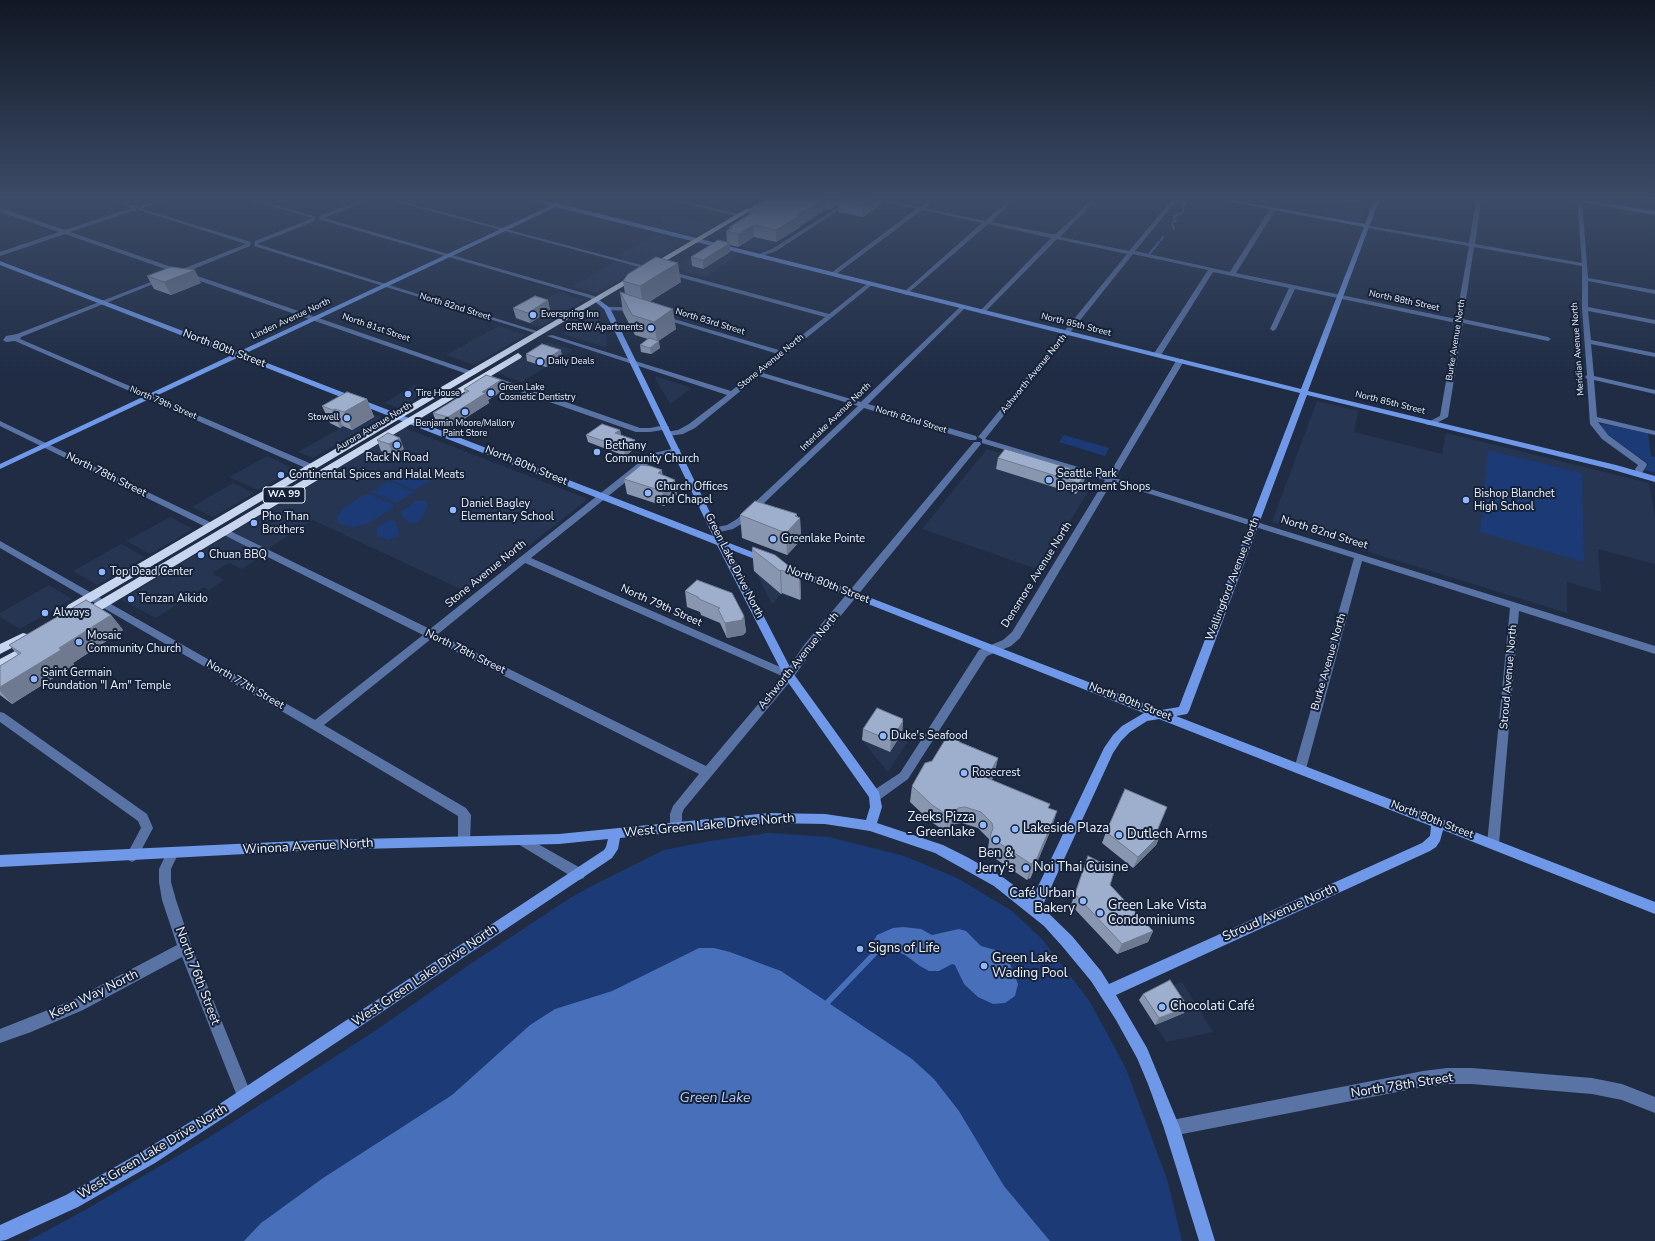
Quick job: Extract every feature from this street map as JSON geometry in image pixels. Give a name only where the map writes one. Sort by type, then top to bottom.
[{"type":"highway","name":"Aurora Avenue North","points":[[62,614],[540,333],[602,305],[646,267],[663,258]]},
{"type":"highway","name":"Aurora Avenue North","points":[[71,623],[681,258]]},
{"type":"highway","points":[[0,650],[30,633]]},
{"type":"highway","points":[[0,665],[44,639]]},
{"type":"street","name":"North 81st Street","points":[[141,258],[473,372]]},
{"type":"street","points":[[9,339],[217,258]]},
{"type":"street","name":"North 82nd Street","points":[[298,258],[540,333]]},
{"type":"street","name":"Linden Avenue North","points":[[0,466],[446,258]]},
{"type":"street","points":[[457,258],[592,297],[602,305],[637,309]]},
{"type":"street","points":[[611,258],[646,267]]},
{"type":"street","name":"North 85th Street","points":[[765,258],[1613,467],[1655,479]]},
{"type":"street","points":[[833,274],[854,258]]},
{"type":"street","points":[[906,293],[946,258]]},
{"type":"street","points":[[982,312],[1035,258]]},
{"type":"street","name":"Ashworth Avenue North","points":[[676,827],[676,814],[679,806],[789,675],[808,648],[854,595],[1127,258]]},
{"type":"street","name":"North 88th Street","points":[[1154,258],[1548,339]]},
{"type":"street","points":[[1232,274],[1242,258]]},
{"type":"street","name":"Wallingford Avenue North","points":[[1034,909],[1111,747],[1126,729],[1144,717],[1183,712],[1355,258]]},
{"type":"street","name":"Burke Avenue North","points":[[1430,423],[1444,417],[1469,258]]},
{"type":"street","points":[[1541,258],[1585,266]]},
{"type":"street","name":"Meridian Avenue North","points":[[1584,258],[1589,377],[1596,427],[1602,434],[1641,463],[1642,465],[1639,471]]},
{"type":"street","name":"North 80th Street","points":[[0,263],[409,420],[1655,908]]},
{"type":"street","points":[[661,270],[829,316]]},
{"type":"street","points":[[1157,355],[1211,270]]},
{"type":"street","points":[[1585,279],[1655,292]]},
{"type":"street","name":"Stone Avenue North","points":[[667,431],[680,432],[689,428],[870,284]]},
{"type":"street","points":[[1273,329],[1293,287]]},
{"type":"street","name":"Green Lake Drive North","points":[[602,305],[634,363],[714,530],[789,675],[875,796]]},
{"type":"street","name":"Interlake Avenue North","points":[[714,530],[730,527],[740,521],[863,405],[963,307]]},
{"type":"street","points":[[1585,308],[1655,322]]},
{"type":"street","name":"North 83rd Street","points":[[655,315],[783,353]]},
{"type":"street","name":"North 79th Street","points":[[0,332],[9,339],[311,467]]},
{"type":"street","points":[[550,336],[732,394]]},
{"type":"street","points":[[1587,341],[1655,355]]},
{"type":"street","name":"Densmore Avenue North","points":[[875,796],[904,776],[983,653],[1007,643],[1016,635],[1180,361]]},
{"type":"street","name":"North 82nd Street","points":[[757,373],[1254,523],[1655,650]]},
{"type":"street","points":[[484,376],[639,430],[667,431]]},
{"type":"street","points":[[1589,377],[1655,392]]},
{"type":"street","points":[[1594,419],[1655,433]]},
{"type":"street","name":"North 78th Street","points":[[0,423],[44,446],[211,526]]},
{"type":"street","name":"Stone Avenue North","points":[[316,726],[653,456],[676,450]]},
{"type":"street","name":"North 85th Street","points":[[1613,467],[1655,475]]},
{"type":"street","name":"North 78th Street","points":[[223,531],[707,772]]},
{"type":"street","name":"North 77th Street","points":[[0,544],[462,812],[465,815],[464,841]]},
{"type":"street","name":"Burke Avenue North","points":[[1300,769],[1359,556]]},
{"type":"street","name":"North 79th Street","points":[[524,559],[789,675]]},
{"type":"street","name":"Stroud Avenue North","points":[[1494,844],[1515,605]]},
{"type":"street","points":[[0,716],[144,818],[146,828],[132,856]]},
{"type":"street","points":[[870,826],[876,807],[875,796]]},
{"type":"street","name":"West Green Lake Drive North","points":[[0,1234],[72,1200],[149,1157],[244,1096],[579,874],[610,852],[615,834],[676,827],[791,818],[825,819],[870,826],[921,842],[963,861],[999,882],[1034,909],[1067,941],[1107,992],[1142,1053],[1172,1128],[1207,1241]]},
{"type":"street","name":"Stroud Avenue North","points":[[1107,992],[1426,847],[1432,843],[1436,837],[1437,822]]},
{"type":"street","name":"Winona Avenue North","points":[[0,861],[132,856],[321,845],[522,840],[615,834]]},
{"type":"street","points":[[522,840],[579,874]]},
{"type":"street","name":"North 76th Street","points":[[172,854],[165,869],[165,882],[168,900],[185,948],[244,1096]]},
{"type":"street","name":"Keen Way North","points":[[0,1036],[31,1025],[78,1005],[185,948]]},
{"type":"street","name":"North 78th Street","points":[[1172,1128],[1447,1076],[1472,1076],[1592,1086],[1622,1092],[1655,1105]]},
{"type":"shaded area","points":[[621,258],[658,258],[597,293],[572,286]]},
{"type":"shaded area","points":[[687,258],[734,258],[705,277],[671,268]]},
{"type":"shaded area","points":[[558,292],[584,300],[540,327],[514,319]]},
{"type":"shaded area","points":[[593,315],[596,315],[606,336],[607,346],[605,347],[562,334]]},
{"type":"shaded area","points":[[499,326],[525,335],[474,365],[446,355]]},
{"type":"shaded area","points":[[548,342],[573,350],[522,382],[497,373]]},
{"type":"shaded area","points":[[656,376],[692,388],[670,404],[655,378]]},
{"type":"shaded area","points":[[414,385],[429,391],[399,408],[384,403]]},
{"type":"shaded area","name":"Bishop Blanchet High School","points":[[1317,401],[1358,411],[1354,432],[1442,454],[1446,433],[1649,483],[1655,517],[1655,564],[1598,549],[1601,592],[1567,582],[1567,613],[1272,522]]},
{"type":"shaded area","points":[[369,412],[383,418],[313,458],[298,452]]},
{"type":"shaded area","points":[[1603,424],[1648,433],[1651,456],[1655,457],[1655,473],[1643,469],[1648,466],[1647,463],[1606,433],[1600,426]]},
{"type":"shaded area","name":"Daniel Bagley Elementary School","points":[[405,428],[588,499],[469,593],[313,520],[275,544],[256,560],[242,569],[229,563],[212,573],[224,580],[209,590],[204,587],[156,618],[121,600]]},
{"type":"shaded area","points":[[1064,435],[1109,448],[1105,456],[1059,442]]},
{"type":"shaded area","points":[[987,449],[1094,482],[1040,570],[922,529]]},
{"type":"shaded area","points":[[1488,450],[1582,473],[1584,562],[1480,532]]},
{"type":"shaded area","points":[[267,456],[295,469],[258,490],[229,477]]},
{"type":"shaded area","points":[[408,470],[431,480],[415,490],[391,480]]},
{"type":"shaded area","points":[[389,481],[414,492],[397,503],[371,492]]},
{"type":"shaded area","points":[[233,483],[254,493],[213,517],[192,507]]},
{"type":"shaded area","points":[[369,494],[393,504],[393,508],[367,524],[353,527],[340,524],[337,518],[342,509],[362,496]]},
{"type":"shaded area","points":[[422,500],[428,504],[423,517],[416,523],[409,523],[401,512],[416,501]]},
{"type":"shaded area","points":[[170,517],[193,529],[150,554],[126,541]]},
{"type":"shaded area","points":[[386,521],[395,521],[399,535],[388,540],[377,535],[377,528]]},
{"type":"shaded area","points":[[121,544],[145,557],[97,585],[73,571]]},
{"type":"shaded area","points":[[752,565],[801,583],[788,597],[781,594],[772,604]]},
{"type":"shaded area","points":[[49,585],[72,599],[20,629],[0,617],[0,613]]},
{"type":"shaded area","points":[[876,717],[913,733],[888,772],[861,739]]},
{"type":"shaded area","points":[[769,833],[829,837],[904,856],[957,878],[1012,911],[1042,939],[1090,1002],[1126,1069],[1167,1179],[1182,1241],[1050,1241],[1004,1186],[959,1111],[934,1079],[781,971],[730,952],[714,948],[699,948],[612,991],[555,1009],[530,1025],[452,1095],[323,1178],[261,1223],[244,1241],[28,1241],[87,1209],[208,1138],[378,1029],[469,965],[570,898],[664,850],[710,841]]},
{"type":"shaded area","points":[[1182,982],[1213,1032],[1166,1042],[1155,1025],[1167,987]]},
{"type":"water","name":"Green Lake Wading Pool","points":[[903,927],[921,929],[932,935],[959,929],[966,931],[981,946],[999,951],[1010,964],[1018,984],[1015,996],[1005,1003],[993,1004],[978,997],[964,984],[955,965],[952,964],[939,971],[929,971],[898,952],[883,950],[876,954],[873,952],[871,946],[877,935],[893,928]]},
{"type":"water","name":"Green Lake","points":[[699,948],[714,948],[730,952],[781,971],[912,1059],[934,1079],[959,1111],[1004,1186],[1050,1241],[244,1241],[261,1223],[323,1178],[452,1095],[530,1025],[555,1009],[612,991]]},
{"type":"building","points":[[654,258],[678,263],[640,286],[623,281],[628,274]]},
{"type":"building","points":[[695,258],[706,258],[703,260]]},
{"type":"building","points":[[171,267],[195,270],[164,282],[147,276]]},
{"type":"building","points":[[620,292],[673,309],[654,322],[632,315]]},
{"type":"building","points":[[535,296],[548,300],[528,313],[513,308]]},
{"type":"building","points":[[649,338],[659,341],[650,348],[640,345]]},
{"type":"building","points":[[542,344],[561,350],[544,360],[526,354]]},
{"type":"building","points":[[486,375],[501,380],[482,392],[486,393],[448,417],[433,413],[469,391],[464,389]]},
{"type":"building","points":[[347,392],[367,399],[344,412],[322,406]]},
{"type":"building","points":[[602,424],[620,430],[615,433],[635,440],[624,448],[586,435]]},
{"type":"building","points":[[388,433],[400,438],[389,444],[377,440]]},
{"type":"building","points":[[1005,449],[1086,473],[1079,483],[998,458]]},
{"type":"building","points":[[641,465],[662,470],[658,473],[675,480],[662,491],[624,479]]},
{"type":"building","points":[[755,501],[797,514],[795,516],[800,518],[786,533],[740,515]]},
{"type":"building","points":[[753,547],[775,555],[800,575],[799,577],[781,570],[780,571],[752,549]]},
{"type":"building","points":[[697,580],[732,593],[744,616],[742,620],[725,623],[718,609],[720,608],[685,591]]},
{"type":"building","points":[[86,600],[111,615],[59,648],[61,650],[0,687],[0,666],[21,653],[9,645]]},
{"type":"building","points":[[877,708],[903,719],[891,741],[863,729]]},
{"type":"building","points":[[948,735],[960,740],[959,742],[998,758],[987,778],[1050,804],[1048,808],[1057,811],[1035,863],[1033,862],[1031,864],[990,837],[993,828],[992,823],[981,812],[965,807],[958,808],[952,815],[950,814],[949,816],[932,805],[912,786],[925,763],[932,761]]},
{"type":"building","name":"Dutlech Arms","points":[[1125,789],[1167,807],[1157,831],[1161,834],[1138,857],[1106,832]]},
{"type":"building","name":"Green Lake Vista Condominiums","points":[[1088,856],[1102,863],[1101,866],[1114,872],[1110,885],[1153,931],[1122,944],[1075,894]]},
{"type":"building","name":"Chocolati Café","points":[[1170,980],[1188,1007],[1159,1018],[1143,994]]},
{"type":"waterway","points":[[827,1003],[875,953]]},
{"type":"place","name":"Everspring Inn","points":[[533,315]]},
{"type":"place","name":"CREW Apartments","points":[[651,328]]},
{"type":"place","name":"Daily Deals","points":[[540,362]]},
{"type":"place","name":"Green Lake Cosmetic Dentistry","points":[[491,393]]},
{"type":"place","name":"Tire House","points":[[408,394]]},
{"type":"place","name":"Benjamin Moore/Mallory Paint Store","points":[[465,412]]},
{"type":"place","name":"Stowell","points":[[347,418]]},
{"type":"place","name":"Rack N Road","points":[[397,445]]},
{"type":"place","name":"Bethany Community Church","points":[[597,452]]},
{"type":"place","name":"Continental Spices and Halal Meats","points":[[281,475]]},
{"type":"place","name":"Seattle Park Department Shops","points":[[1049,480]]},
{"type":"place","name":"Church Offices and Chapel","points":[[648,493]]},
{"type":"place","name":"Bishop Blanchet High School","points":[[1466,500]]},
{"type":"place","name":"Daniel Bagley Elementary School","points":[[453,510]]},
{"type":"place","name":"Pho Than Brothers","points":[[254,523]]},
{"type":"place","name":"Greenlake Pointe","points":[[773,539]]},
{"type":"place","name":"Chuan BBQ","points":[[201,555]]},
{"type":"place","name":"Top Dead Center","points":[[102,572]]},
{"type":"place","name":"Tenzan Aikido","points":[[131,599]]},
{"type":"place","name":"Always","points":[[45,613]]},
{"type":"place","name":"Mosaic Community Church","points":[[79,642]]},
{"type":"place","name":"Saint Germain Foundation \"I Am\" Temple","points":[[34,679]]},
{"type":"place","name":"Duke's Seafood","points":[[883,736]]},
{"type":"place","name":"Rosecrest","points":[[964,773]]},
{"type":"place","name":"Zeeks Pizza - Greenlake","points":[[983,825]]},
{"type":"place","name":"Lakeside Plaza","points":[[1015,829]]},
{"type":"place","name":"Dutlech Arms","points":[[1119,835]]},
{"type":"place","name":"Ben & Jerry's","points":[[996,840]]},
{"type":"place","name":"Noi Thai Cuisine","points":[[1026,868]]},
{"type":"place","name":"Café Urban Bakery","points":[[1083,901]]},
{"type":"place","name":"Green Lake Vista Condominiums","points":[[1100,913]]},
{"type":"place","name":"Signs of Life","points":[[860,949]]},
{"type":"place","name":"Green Lake Wading Pool","points":[[984,966]]},
{"type":"place","name":"Chocolati Café","points":[[1162,1007]]}]
